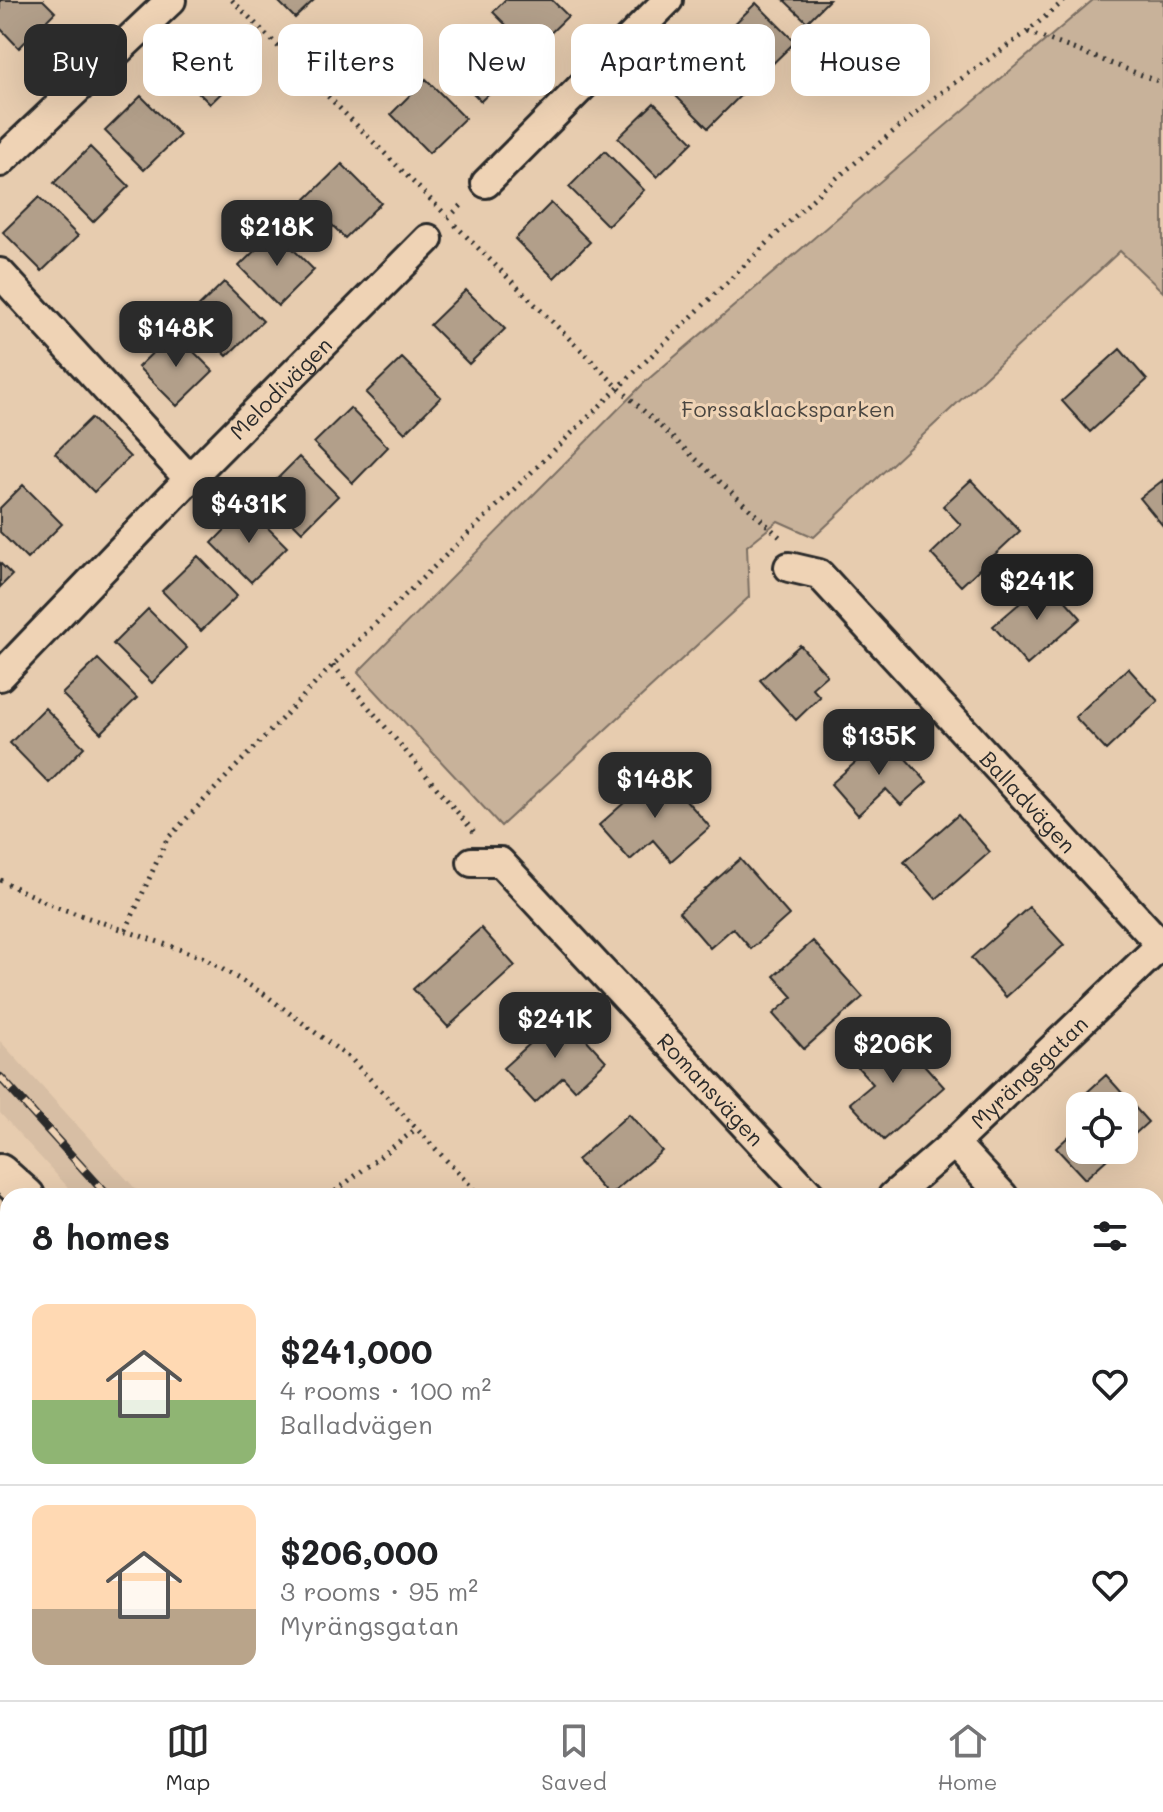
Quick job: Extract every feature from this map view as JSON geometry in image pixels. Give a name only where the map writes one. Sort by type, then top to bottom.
[{"type":"street","points":[[0,162],[171,0]]},
{"type":"street","points":[[486,183],[668,0]]},
{"type":"street","name":"Melodivägen","points":[[0,676],[189,479],[428,239]]},
{"type":"street","points":[[0,273],[189,479]]},
{"type":"street","points":[[789,567],[819,574]]},
{"type":"street","name":"Balladvägen","points":[[819,574],[1162,944]]},
{"type":"street","points":[[472,862],[500,862]]},
{"type":"street","name":"Romansvägen","points":[[500,862],[804,1188]]},
{"type":"street","name":"Myrängsgatan","points":[[902,1188],[954,1143],[1162,944]]},
{"type":"street","points":[[954,1143],[996,1188]]},
{"type":"street","points":[[0,1172],[18,1188]]},
{"type":"path","points":[[232,0],[620,389],[819,574]]},
{"type":"path","points":[[126,930],[167,839],[333,665],[821,191],[934,98],[1027,32],[1065,0]]},
{"type":"path","points":[[1027,32],[1163,83]]},
{"type":"path","points":[[428,239],[486,183]]},
{"type":"path","points":[[333,665],[500,862]]},
{"type":"path","points":[[0,880],[51,905],[202,957],[264,994],[352,1060],[472,1188]]},
{"type":"path","points":[[339,1188],[416,1129]]},
{"type":"shaded area","points":[[0,1041],[135,1188],[69,1188],[0,1113]]},
{"type":"green space","name":"Forssaklacksparken","points":[[1093,0],[1163,0],[1163,292],[1120,251],[814,537],[778,521],[747,546],[749,597],[501,826],[358,672],[645,382]]},
{"type":"building","points":[[0,0],[43,0],[55,12],[43,24],[24,24],[24,43],[19,48],[0,28]]},
{"type":"building","points":[[277,0],[314,0],[295,18]]},
{"type":"building","points":[[505,0],[552,0],[568,16],[555,29],[555,24],[505,24],[493,12]]},
{"type":"building","points":[[784,0],[829,0],[807,22]]},
{"type":"building","points":[[756,3],[791,38],[791,46],[775,61],[775,24],[734,24]]},
{"type":"building","points":[[426,79],[439,92],[439,96],[443,96],[465,118],[429,153],[391,114],[409,96],[423,96],[423,82]]},
{"type":"building","points":[[141,96],[180,135],[144,170],[105,131]]},
{"type":"building","points":[[202,96],[218,96],[210,104]]},
{"type":"building","points":[[676,96],[740,96],[708,128]]},
{"type":"building","points":[[654,103],[693,142],[657,177],[618,138]]},
{"type":"building","points":[[90,147],[129,186],[93,222],[54,183]]},
{"type":"building","points":[[605,151],[644,190],[608,226],[569,187]]},
{"type":"building","points":[[342,164],[381,203],[345,238],[306,199]]},
{"type":"building","points":[[39,197],[78,236],[42,271],[3,232]]},
{"type":"building","points":[[551,203],[590,242],[554,278],[515,239]]},
{"type":"building","points":[[275,231],[314,270],[278,306],[239,266]]},
{"type":"building","points":[[224,282],[263,321],[227,356],[188,317]]},
{"type":"building","points":[[466,290],[505,329],[469,364],[430,325]]},
{"type":"building","points":[[174,332],[213,371],[177,406],[138,367]]},
{"type":"building","points":[[1120,349],[1147,380],[1090,432],[1062,401]]},
{"type":"building","points":[[402,358],[441,397],[405,433],[366,393]]},
{"type":"building","points":[[350,408],[388,447],[353,483],[314,443]]},
{"type":"building","points":[[91,418],[130,457],[94,492],[55,453]]},
{"type":"building","points":[[299,457],[338,496],[302,532],[263,493]]},
{"type":"building","points":[[971,480],[1020,531],[961,586],[931,554],[961,525],[943,506]]},
{"type":"building","points":[[1163,480],[1163,526],[1140,498]]},
{"type":"building","points":[[23,485],[62,524],[27,559],[0,532],[0,508]]},
{"type":"building","points":[[247,507],[287,547],[251,582],[212,543]]},
{"type":"building","points":[[198,556],[237,596],[201,631],[162,591]]},
{"type":"building","points":[[0,563],[12,575],[0,587]]},
{"type":"building","points":[[1047,580],[1081,618],[1027,665],[993,626]]},
{"type":"building","points":[[148,609],[187,648],[152,683],[113,644]]},
{"type":"building","points":[[800,645],[827,675],[812,688],[820,697],[796,720],[760,680]]},
{"type":"building","points":[[98,659],[137,698],[101,733],[62,694]]},
{"type":"building","points":[[1128,668],[1158,701],[1106,750],[1075,717]]},
{"type":"building","points":[[45,708],[84,747],[49,783],[10,743]]},
{"type":"building","points":[[885,736],[927,782],[901,805],[886,789],[858,815],[831,784]]},
{"type":"building","points":[[660,771],[710,827],[671,861],[653,840],[630,860],[599,825]]},
{"type":"building","points":[[958,815],[990,852],[936,899],[904,862]]},
{"type":"building","points":[[740,859],[789,915],[751,949],[733,928],[710,948],[679,912]]},
{"type":"building","points":[[1029,907],[1064,945],[1006,997],[971,958]]},
{"type":"building","points":[[481,928],[515,966],[448,1027],[413,989]]},
{"type":"building","points":[[813,941],[863,997],[804,1049],[773,1014],[793,997],[774,976]]},
{"type":"building","points":[[563,1014],[606,1061],[575,1090],[563,1077],[535,1103],[503,1068]]},
{"type":"building","points":[[892,1029],[944,1087],[884,1140],[850,1103],[873,1084],[854,1063]]},
{"type":"building","points":[[1106,1075],[1121,1092],[1087,1092]]},
{"type":"building","points":[[1138,1111],[1148,1122],[1138,1131]]},
{"type":"building","points":[[629,1114],[662,1151],[618,1188],[602,1188],[577,1160]]},
{"type":"building","points":[[1066,1139],[1066,1159],[1056,1148]]},
{"type":"building","points":[[1071,1164],[1102,1164],[1085,1179]]},
{"type":"railway","points":[[0,1077],[101,1188]]}]
